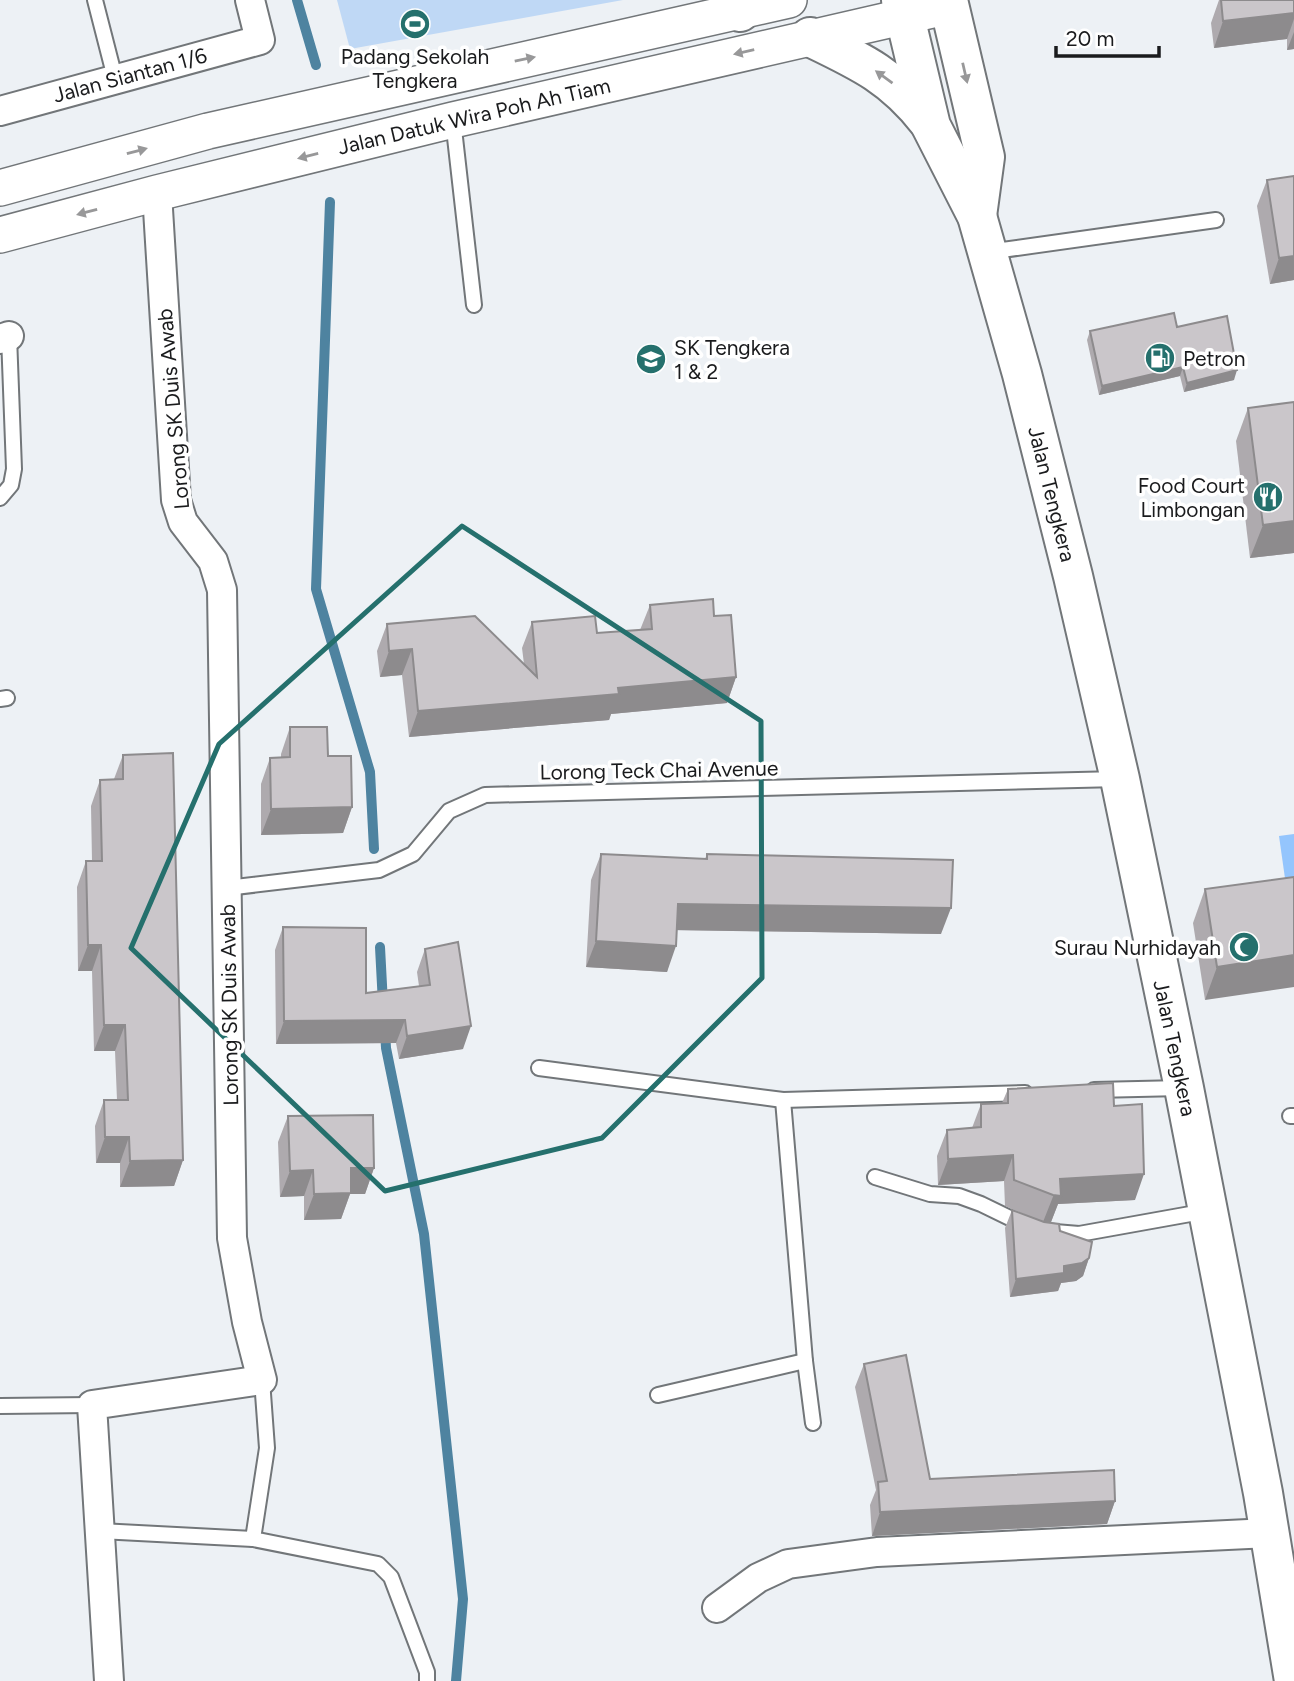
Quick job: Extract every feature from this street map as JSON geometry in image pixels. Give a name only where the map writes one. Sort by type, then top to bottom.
[{"type":"main road","name":"Jalan Tengkera","points":[[949,3],[985,157],[982,234]]},
{"type":"main road","name":"Jalan Tengkera","points":[[903,8],[931,126],[982,234],[1022,374],[1070,562],[1120,779],[1184,1088],[1269,1533],[1294,1681]]},
{"type":"main road","points":[[810,37],[887,78],[910,98],[931,126]]},
{"type":"street","name":"Jalan Siantan 1/6","points":[[0,111],[260,40],[250,0]]},
{"type":"street","name":"Jalan Datuk Wira Poh Ah Tiam","points":[[0,188],[208,131],[747,6],[789,0]]},
{"type":"street","name":"Jalan Datuk Wira Poh Ah Tiam","points":[[0,235],[453,120],[810,37],[903,8],[949,3]]},
{"type":"street","name":"Lorong SK Duis Awab","points":[[157,193],[176,500],[183,522],[213,561],[222,590],[232,1238],[247,1322],[262,1380]]},
{"type":"street","points":[[109,1681],[92,1405],[262,1380]]},
{"type":"street","points":[[717,1608],[758,1578],[788,1564],[877,1552],[1269,1533]]},
{"type":"lane","points":[[95,0],[115,78]]},
{"type":"lane","points":[[453,120],[474,305]]},
{"type":"lane","points":[[982,234],[1216,220]]},
{"type":"lane","points":[[0,498],[10,485],[14,469],[4,338]]},
{"type":"lane","name":"Lorong Teck Chai Avenue","points":[[227,888],[379,870],[413,853],[449,811],[485,795],[1120,779]]},
{"type":"lane","points":[[539,1068],[783,1100],[1045,1092]]},
{"type":"lane","points":[[1073,1091],[1184,1088]]},
{"type":"lane","points":[[783,1100],[805,1361],[813,1423]]},
{"type":"lane","points":[[875,1177],[930,1194],[958,1196],[981,1204],[1013,1222],[1041,1231],[1079,1234],[1208,1211]]},
{"type":"lane","points":[[658,1395],[805,1361]]},
{"type":"lane","points":[[253,1539],[267,1448],[262,1380]]},
{"type":"lane","points":[[0,1406],[92,1405]]},
{"type":"lane","points":[[100,1531],[253,1539],[378,1564],[391,1577],[427,1672],[427,1681]]},
{"type":"highlighted area","points":[[462,526],[761,721],[762,978],[602,1138],[385,1191],[131,948],[219,744]]},
{"type":"shaded area","name":"Padang Sekolah Tengkera","points":[[337,0],[623,0],[350,49]]},
{"type":"shaded area","points":[[1294,834],[1294,942],[1279,836]]},
{"type":"building","points":[[1221,0],[1294,0],[1294,13],[1223,21]]},
{"type":"building","points":[[1294,176],[1294,256],[1279,258],[1267,180]]},
{"type":"building","name":"Petron","points":[[1174,313],[1177,327],[1227,316],[1237,370],[1187,383],[1183,367],[1102,386],[1090,331]]},
{"type":"building","points":[[1294,402],[1294,521],[1263,525],[1248,408]]},
{"type":"building","points":[[713,599],[714,616],[731,615],[736,677],[618,688],[619,694],[418,711],[412,649],[389,651],[387,624],[475,616],[537,677],[532,622],[595,616],[597,633],[652,629],[650,605]]},
{"type":"building","points":[[290,727],[327,727],[328,756],[351,756],[352,807],[271,809],[270,758],[290,757]]},
{"type":"building","points":[[173,753],[183,1160],[130,1161],[129,1137],[105,1137],[104,1100],[128,1100],[125,1025],[104,1025],[101,945],[88,945],[86,861],[102,861],[100,780],[123,779],[123,755]]},
{"type":"building","points":[[601,854],[707,859],[707,854],[953,860],[951,908],[678,904],[676,946],[596,941]]},
{"type":"building","points":[[1294,877],[1294,955],[1217,967],[1205,889]]},
{"type":"building","points":[[283,927],[366,928],[366,993],[430,985],[425,949],[458,942],[471,1026],[407,1036],[405,1020],[284,1021]]},
{"type":"building","points":[[1113,1083],[1114,1106],[1142,1104],[1144,1174],[1060,1179],[1061,1196],[1014,1180],[1013,1155],[948,1159],[947,1130],[981,1127],[981,1104],[1008,1103],[1008,1089]]},
{"type":"building","points":[[373,1115],[374,1168],[351,1168],[351,1193],[314,1194],[313,1170],[290,1171],[288,1116]]},
{"type":"building","points":[[1012,1210],[1044,1222],[1059,1224],[1060,1231],[1092,1242],[1089,1258],[1082,1263],[1064,1266],[1064,1273],[1016,1279]]},
{"type":"building","points":[[906,1355],[930,1479],[1114,1470],[1115,1501],[880,1512],[878,1482],[887,1481],[864,1364]]},
{"type":"waterway","points":[[297,0],[316,65]]},
{"type":"waterway","points":[[330,202],[316,589],[370,772],[374,849]]},
{"type":"waterway","points":[[380,947],[383,1004]]},
{"type":"waterway","points":[[385,1030],[386,1048],[424,1234],[463,1599],[456,1681]]},
{"type":"place","name":"Padang Sekolah Tengkera","points":[[415,24]]},
{"type":"place","name":"Petron","points":[[1160,358]]},
{"type":"place","name":"SK Tengkera 1 & 2","points":[[651,359]]},
{"type":"place","name":"Food Court Limbongan","points":[[1268,497]]},
{"type":"place","name":"Surau Nurhidayah","points":[[1244,947]]}]
